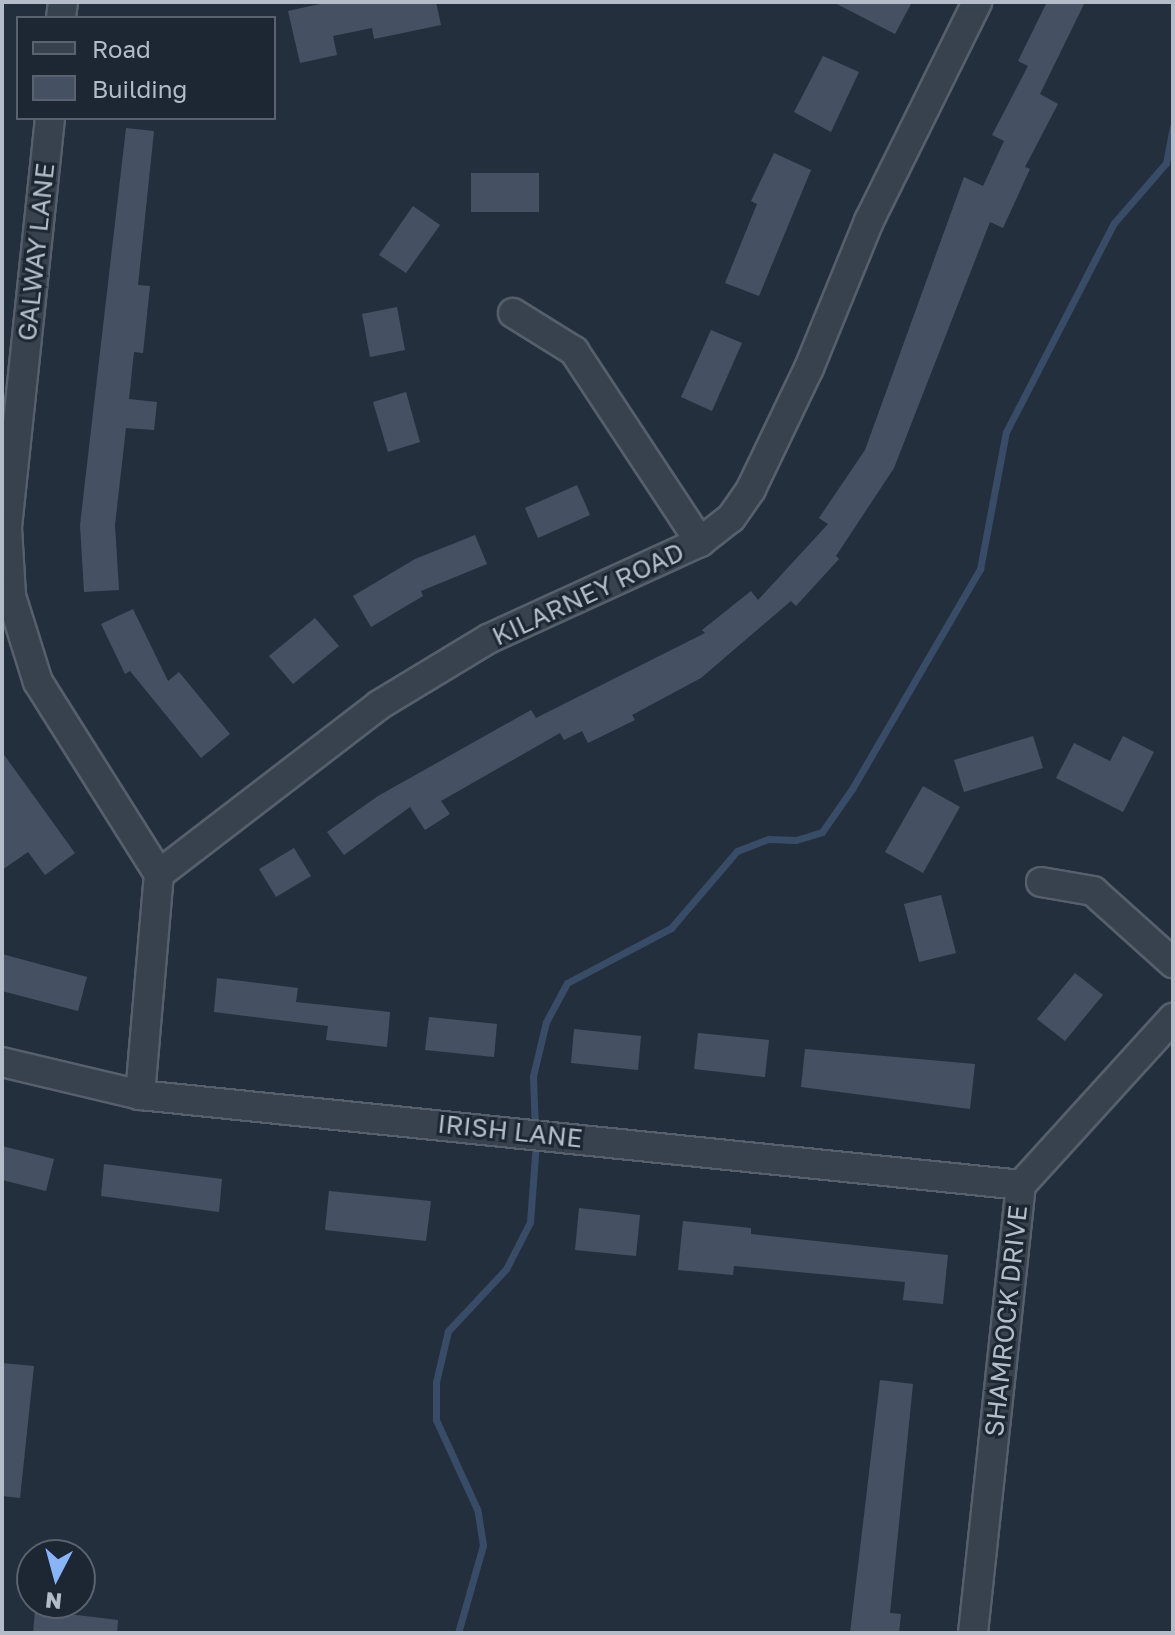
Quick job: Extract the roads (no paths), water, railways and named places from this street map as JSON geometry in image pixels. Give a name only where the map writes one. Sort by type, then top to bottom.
[{"type":"street","name":"KILARNEY ROAD","points":[[159,874],[393,697],[488,639],[700,542],[731,518],[751,489],[809,368],[869,221],[977,2]]},
{"type":"street","name":"GALWAY LANE","points":[[50,120],[7,528],[11,596],[38,682],[159,874]]},
{"type":"street","points":[[513,313],[574,351],[700,542]]},
{"type":"street","points":[[140,1095],[159,874]]},
{"type":"street","points":[[1041,882],[1093,891],[1173,963]]},
{"type":"street","name":"SHAMROCK DRIVE","points":[[973,1633],[1021,1185],[1173,1018]]},
{"type":"street","name":"IRISH LANE","points":[[2,1062],[140,1095],[1021,1185]]},
{"type":"waterway","points":[[535,1131],[533,1076],[546,1022],[567,983],[671,928],[737,851],[769,839],[796,840],[822,832],[852,789],[980,569],[1006,432],[1114,223],[1166,163],[1173,127]]},
{"type":"waterway","points":[[458,1633],[483,1545],[477,1509],[436,1420],[436,1382],[448,1331],[506,1269],[530,1222],[536,1143]]}]
